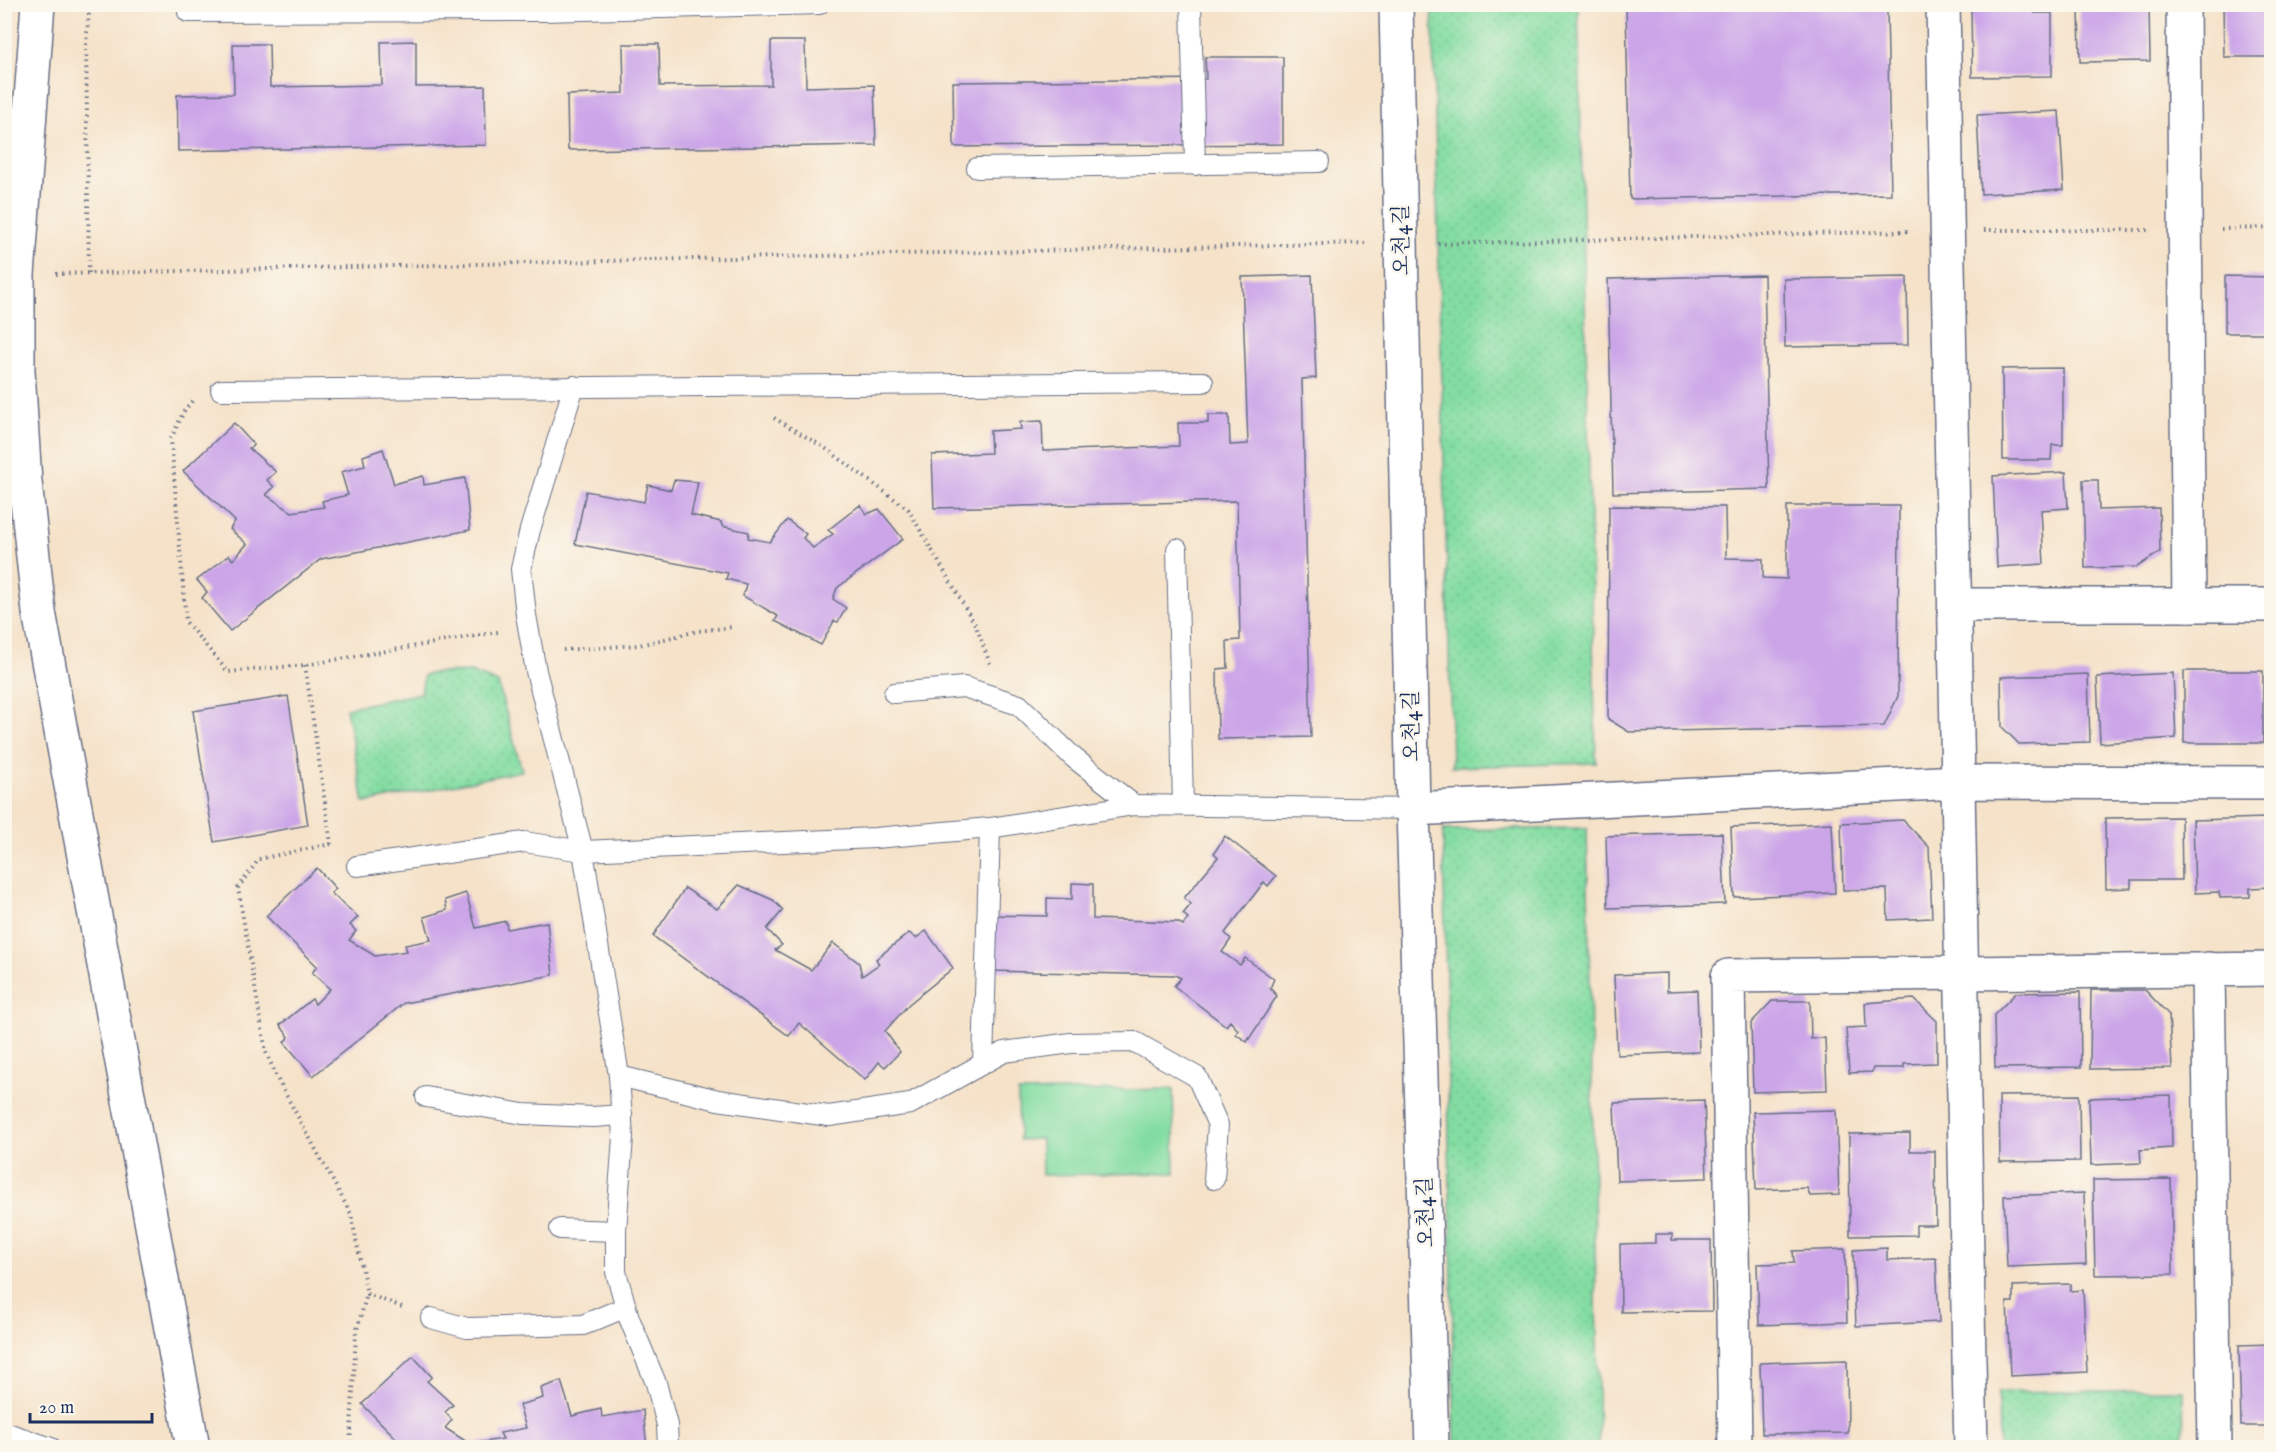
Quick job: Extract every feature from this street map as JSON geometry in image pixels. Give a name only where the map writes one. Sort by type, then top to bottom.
[{"type":"street","points":[[38,4],[18,275],[18,382],[25,482],[39,612],[193,1448]]},
{"type":"street","name":"오천4길","points":[[1396,4],[1413,809],[1432,1448]]},
{"type":"street","points":[[1943,4],[1971,1448]]},
{"type":"street","points":[[2183,4],[2189,605]]},
{"type":"street","points":[[1955,605],[2271,604]]},
{"type":"street","points":[[1413,809],[1959,782],[2271,783]]},
{"type":"street","points":[[2208,969],[2215,1448]]},
{"type":"street","points":[[1735,1448],[1728,976],[2271,969]]},
{"type":"lane","points":[[188,12],[819,4]]},
{"type":"lane","points":[[1191,4],[1195,165]]},
{"type":"lane","points":[[977,168],[1319,162]]},
{"type":"lane","points":[[221,390],[1203,382]]},
{"type":"lane","points":[[574,386],[530,530],[521,569],[533,652],[583,851],[619,1076],[623,1137],[616,1231],[616,1272],[626,1307],[656,1383],[667,1425],[668,1448]]},
{"type":"lane","points":[[1177,549],[1183,806]]},
{"type":"lane","points":[[894,693],[964,687],[1019,705],[1074,758],[1134,805]]},
{"type":"lane","points":[[357,866],[524,842],[583,851],[875,838],[990,828],[1134,805],[1413,809]]},
{"type":"lane","points":[[983,1064],[990,828]]},
{"type":"lane","points":[[619,1076],[718,1100],[829,1116],[910,1104],[1004,1052],[1071,1042],[1135,1042],[1197,1077],[1218,1125],[1214,1179]]},
{"type":"lane","points":[[426,1097],[523,1114],[593,1117],[622,1115]]},
{"type":"lane","points":[[560,1229],[616,1231]]},
{"type":"lane","points":[[430,1318],[467,1328],[583,1325],[626,1307]]},
{"type":"lane","points":[[4,1432],[51,1448]]},
{"type":"path","points":[[88,273],[86,42],[90,4]]},
{"type":"path","points":[[18,275],[1401,242],[1438,244],[1947,230],[2271,228]]},
{"type":"path","points":[[221,390],[197,393],[184,411],[171,439],[186,622],[228,672],[305,665],[528,627]]},
{"type":"path","points":[[766,413],[825,448],[908,509],[976,626],[987,652],[998,698]]},
{"type":"path","points":[[533,652],[639,645],[733,627]]},
{"type":"path","points":[[305,665],[333,854],[342,866],[357,866]]},
{"type":"path","points":[[331,844],[259,859],[238,888],[266,1052],[279,1082],[351,1214],[367,1294],[357,1333],[350,1448]]},
{"type":"path","points":[[367,1294],[430,1318]]},
{"type":"green space","points":[[1432,5],[1578,5],[1596,763],[1452,767]]},
{"type":"green space","points":[[471,672],[498,683],[522,771],[364,803],[346,708],[421,693],[424,675]]},
{"type":"green space","points":[[1587,828],[1599,1447],[1455,1447],[1443,830]]},
{"type":"green space","points":[[1173,1089],[1175,1173],[1042,1175],[1041,1139],[1019,1140],[1018,1092]]},
{"type":"green space","points":[[2183,1390],[2184,1447],[1999,1447],[1998,1392]]},
{"type":"building","points":[[1626,4],[1881,4],[1887,11],[1891,194],[1630,199]]},
{"type":"building","points":[[1971,4],[2035,4],[2035,13],[2052,13],[2052,76],[1972,77]]},
{"type":"building","points":[[2079,4],[2149,4],[2150,61],[2080,62]]},
{"type":"building","points":[[2223,4],[2272,4],[2272,57],[2224,57]]},
{"type":"building","points":[[416,41],[416,87],[485,86],[486,145],[178,151],[177,95],[234,94],[233,44],[269,44],[270,87],[382,85],[381,42]]},
{"type":"building","points":[[771,41],[805,41],[806,87],[874,85],[876,145],[568,150],[567,95],[624,93],[623,44],[659,44],[660,86],[771,85]]},
{"type":"building","points":[[1205,57],[1283,57],[1283,144],[954,147],[953,82],[1206,79]]},
{"type":"building","points":[[2059,111],[2064,190],[1981,194],[1977,115]]},
{"type":"building","points":[[1312,275],[1316,378],[1302,379],[1311,737],[1218,739],[1217,669],[1228,668],[1227,641],[1240,640],[1237,501],[934,508],[932,455],[991,453],[990,431],[1021,429],[1020,422],[1042,421],[1043,451],[1179,446],[1178,423],[1208,423],[1208,415],[1229,415],[1230,445],[1248,444],[1242,277]]},
{"type":"building","points":[[1764,275],[1769,489],[1613,493],[1608,279]]},
{"type":"building","points":[[2225,276],[2272,277],[2272,333],[2225,333]]},
{"type":"building","points":[[1907,277],[1908,345],[1785,347],[1784,279]]},
{"type":"building","points":[[2063,368],[2063,445],[2052,445],[2051,460],[2003,460],[2002,369]]},
{"type":"building","points":[[234,423],[254,445],[249,448],[276,472],[267,480],[274,487],[266,495],[292,512],[324,507],[322,501],[348,495],[341,472],[365,466],[363,456],[383,449],[394,484],[423,476],[424,485],[465,478],[470,530],[321,559],[230,631],[202,598],[207,592],[197,580],[229,555],[233,560],[247,544],[230,529],[235,521],[183,471]]},
{"type":"building","points":[[2066,472],[2068,508],[2041,510],[2044,564],[1997,567],[1993,476]]},
{"type":"building","points":[[674,480],[698,482],[691,515],[721,522],[722,526],[749,532],[748,538],[770,542],[787,520],[806,534],[803,538],[813,548],[833,534],[828,530],[860,505],[867,514],[879,509],[903,539],[837,588],[833,599],[846,608],[838,622],[834,621],[821,645],[775,621],[778,616],[743,596],[746,584],[726,579],[728,573],[575,544],[586,491],[644,502],[648,485],[671,490]]},
{"type":"building","points":[[2083,480],[2098,480],[2099,510],[2159,508],[2160,552],[2137,567],[2085,568]]},
{"type":"building","points":[[1609,506],[1725,507],[1726,558],[1763,559],[1763,578],[1787,579],[1787,506],[1899,506],[1898,696],[1884,726],[1629,732],[1608,719]]},
{"type":"building","points":[[2184,671],[2263,671],[2263,743],[2184,743]]},
{"type":"building","points":[[2173,673],[2176,738],[2100,743],[2097,677]]},
{"type":"building","points":[[2088,674],[2090,742],[2019,744],[2002,727],[2001,677]]},
{"type":"building","points":[[288,696],[308,825],[214,842],[193,711]]},
{"type":"building","points":[[2181,817],[2182,880],[2131,880],[2131,888],[2106,889],[2105,818]]},
{"type":"building","points":[[2268,818],[2271,887],[2250,888],[2250,897],[2220,898],[2219,892],[2195,893],[2193,820]]},
{"type":"building","points":[[1903,820],[1929,847],[1932,918],[1888,920],[1887,889],[1843,890],[1841,823]]},
{"type":"building","points":[[1832,823],[1835,893],[1734,897],[1731,827]]},
{"type":"building","points":[[1722,833],[1725,904],[1608,908],[1606,836]]},
{"type":"building","points":[[1225,836],[1276,876],[1268,886],[1264,882],[1225,933],[1231,939],[1222,952],[1240,965],[1245,958],[1274,979],[1270,988],[1277,996],[1247,1042],[1236,1034],[1238,1030],[1230,1021],[1226,1026],[1174,986],[1181,978],[1175,975],[986,971],[988,915],[1047,916],[1047,898],[1072,899],[1072,883],[1093,884],[1093,919],[1177,922],[1183,925],[1188,918],[1183,914],[1191,904],[1184,898],[1218,857],[1214,853]]},
{"type":"building","points":[[317,868],[336,889],[331,893],[358,917],[350,925],[356,931],[349,940],[375,956],[407,951],[405,945],[431,940],[424,917],[447,910],[445,900],[466,893],[476,928],[506,921],[507,929],[547,922],[553,975],[404,1003],[313,1076],[284,1042],[289,1037],[280,1025],[312,999],[315,1004],[330,989],[312,973],[317,966],[266,916]]},
{"type":"building","points":[[739,885],[773,900],[783,910],[767,929],[782,945],[775,950],[811,970],[833,943],[859,963],[862,976],[879,964],[876,959],[909,933],[916,938],[926,931],[953,968],[909,1004],[885,1031],[900,1052],[885,1067],[879,1062],[865,1080],[799,1023],[789,1036],[653,936],[685,888],[717,909]]},
{"type":"building","points":[[1667,973],[1667,991],[1697,990],[1699,1052],[1617,1055],[1614,975]]},
{"type":"building","points":[[2091,990],[2145,990],[2169,1015],[2172,1068],[2090,1069]]},
{"type":"building","points":[[2080,992],[2081,1067],[1995,1068],[1994,1015],[2016,993]]},
{"type":"building","points":[[1914,999],[1937,1021],[1937,1063],[1904,1064],[1904,1068],[1873,1068],[1872,1072],[1849,1073],[1846,1028],[1866,1027],[1865,1003]]},
{"type":"building","points":[[1772,1001],[1810,1001],[1811,1039],[1825,1038],[1827,1090],[1753,1092],[1751,1023]]},
{"type":"building","points":[[2079,1095],[2080,1161],[2000,1162],[1999,1096]]},
{"type":"building","points":[[2171,1095],[2172,1148],[2140,1150],[2141,1163],[2091,1165],[2089,1098]]},
{"type":"building","points":[[1704,1100],[1707,1178],[1617,1181],[1614,1103]]},
{"type":"building","points":[[1836,1110],[1839,1195],[1810,1196],[1807,1188],[1756,1190],[1753,1112]]},
{"type":"building","points":[[1910,1133],[1910,1151],[1935,1151],[1936,1225],[1916,1225],[1916,1235],[1850,1236],[1849,1134]]},
{"type":"building","points":[[2171,1179],[2173,1274],[2095,1275],[2093,1180]]},
{"type":"building","points":[[2084,1193],[2086,1264],[2007,1267],[2004,1196]]},
{"type":"building","points":[[1655,1234],[1672,1234],[1672,1240],[1711,1240],[1712,1311],[1621,1312],[1620,1244],[1655,1243]]},
{"type":"building","points":[[1887,1248],[1887,1260],[1936,1258],[1939,1322],[1856,1326],[1853,1250]]},
{"type":"building","points":[[1845,1249],[1847,1322],[1759,1325],[1757,1264],[1794,1263],[1793,1251]]},
{"type":"building","points":[[2070,1284],[2070,1291],[2083,1290],[2087,1372],[2010,1376],[2007,1302],[2013,1302],[2013,1286]]},
{"type":"building","points":[[2272,1344],[2272,1426],[2241,1426],[2239,1345]]},
{"type":"building","points":[[413,1356],[432,1377],[427,1381],[453,1405],[445,1412],[452,1420],[445,1428],[470,1444],[503,1439],[500,1433],[526,1428],[519,1405],[543,1398],[541,1388],[561,1381],[572,1416],[601,1409],[602,1417],[643,1410],[647,1448],[406,1448],[362,1404]]},
{"type":"building","points":[[1847,1360],[1848,1433],[1762,1434],[1760,1363]]}]
